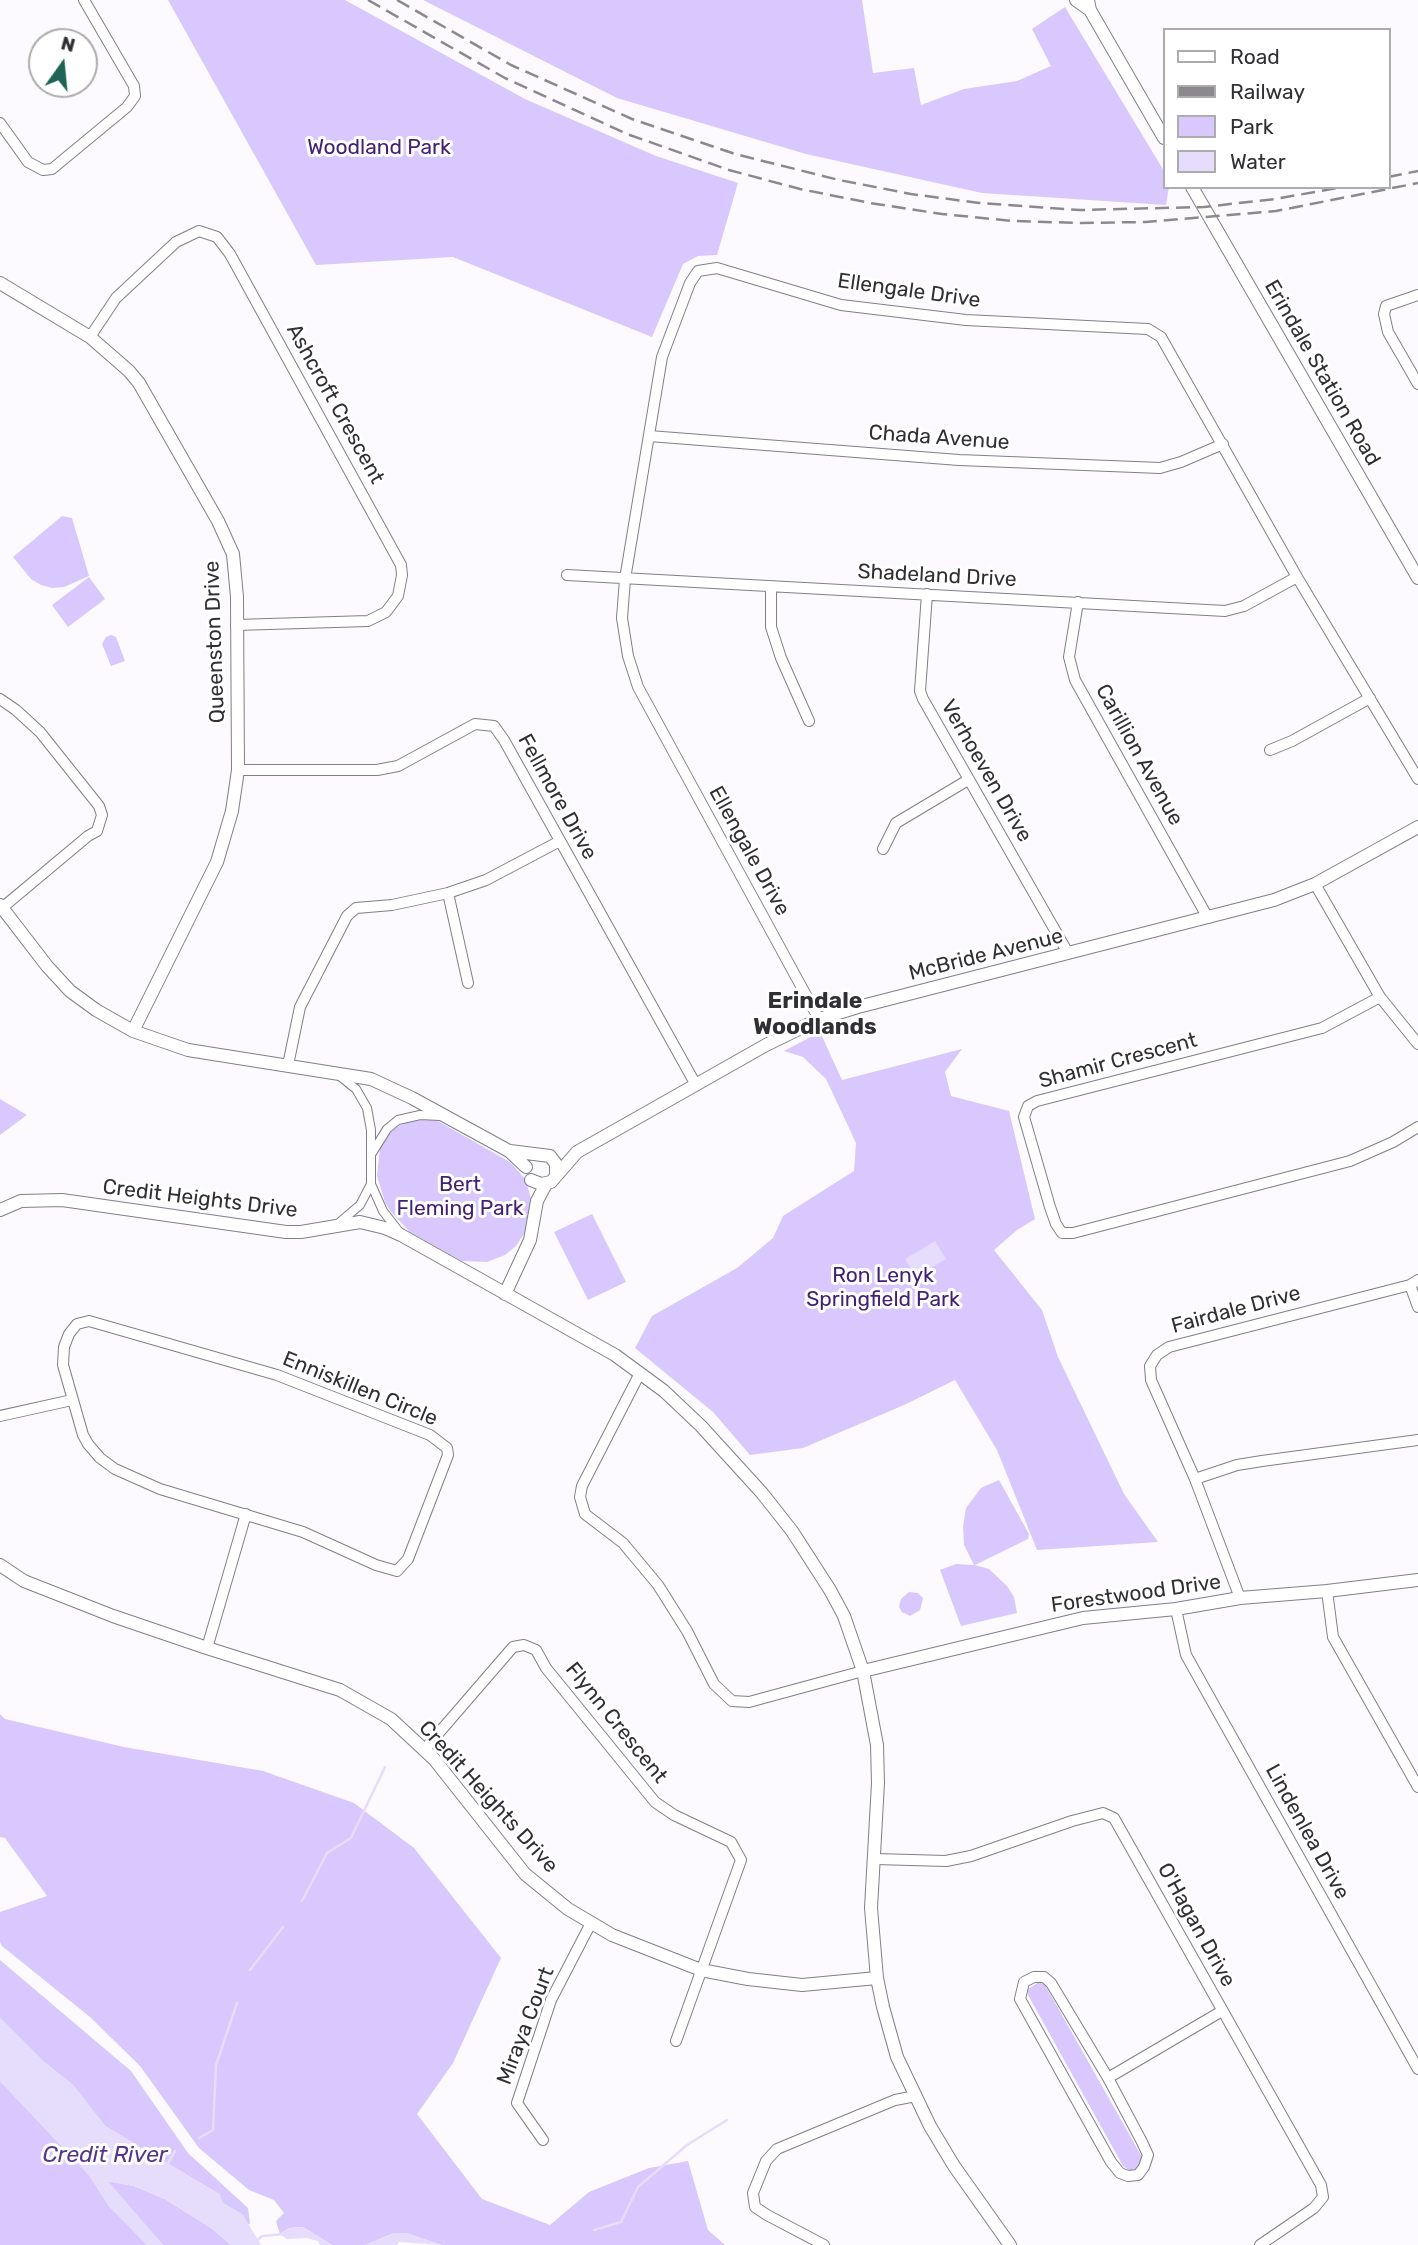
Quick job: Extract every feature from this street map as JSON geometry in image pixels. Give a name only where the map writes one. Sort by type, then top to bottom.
[{"type":"street","points":[[0,123],[28,162],[43,170],[52,169],[127,107],[135,96],[134,86],[84,0]]},
{"type":"street","points":[[1076,0],[1089,5],[1162,134]]},
{"type":"street","name":"Erindale Station Road","points":[[1193,189],[1418,578]]},
{"type":"street","name":"Ashcroft Crescent","points":[[90,337],[116,298],[176,242],[199,231],[217,237],[230,254],[401,565],[398,596],[386,612],[368,621],[236,625]]},
{"type":"street","name":"Ellengale Drive","points":[[819,1019],[638,687],[628,656],[622,618],[625,579],[662,357],[690,283],[698,271],[717,268],[841,305],[966,320],[1148,329],[1161,337],[1297,577],[1418,779]]},
{"type":"street","name":"Queenston Drive","points":[[0,283],[90,337],[118,360],[139,383],[223,530],[233,554],[236,583],[238,770],[232,811],[217,862],[133,1031]]},
{"type":"street","points":[[1418,295],[1386,306],[1384,314],[1388,332],[1418,384]]},
{"type":"street","name":"Chada Avenue","points":[[649,436],[959,460],[1160,468],[1223,444]]},
{"type":"street","name":"Shadeland Drive","points":[[567,575],[1225,611],[1244,606],[1297,577]]},
{"type":"street","points":[[771,588],[771,627],[781,659],[809,721]]},
{"type":"street","name":"Verhoeven Drive","points":[[927,594],[920,691],[923,699],[1068,953]]},
{"type":"street","name":"Carillion Avenue","points":[[1077,602],[1069,657],[1075,680],[1208,918]]},
{"type":"street","points":[[1270,750],[1292,741],[1370,698]]},
{"type":"street","points":[[0,699],[40,732],[99,806],[102,815],[97,831],[1,907],[40,958],[70,990],[96,1010],[133,1031],[188,1050],[357,1076],[384,1084],[509,1151],[526,1167],[537,1201]]},
{"type":"street","name":"Fellmore Drive","points":[[238,770],[377,770],[398,766],[475,724],[494,726],[696,1085]]},
{"type":"street","points":[[883,849],[896,823],[968,780]]},
{"type":"street","name":"McBride Avenue","points":[[556,1174],[577,1152],[788,1033],[819,1019],[1265,903],[1315,884],[1418,827]]},
{"type":"street","points":[[288,1065],[300,1007],[347,916],[356,908],[391,905],[448,894],[486,880],[560,841]]},
{"type":"street","points":[[1315,884],[1380,998],[1418,1044]]},
{"type":"street","points":[[448,894],[468,983]]},
{"type":"street","name":"Shamir Crescent","points":[[1380,998],[1322,1028],[1037,1101],[1028,1106],[1024,1117],[1050,1207],[1062,1233],[1073,1233],[1350,1161],[1393,1142],[1418,1127]]},
{"type":"street","points":[[335,1073],[356,1089],[370,1118],[370,1184],[360,1205],[336,1225]]},
{"type":"street","points":[[370,1156],[387,1129],[398,1120],[420,1115],[447,1117]]},
{"type":"street","points":[[505,1294],[530,1240],[537,1201],[546,1184],[556,1174],[556,1164],[550,1156],[509,1151]]},
{"type":"street","name":"McBride Avenue","points":[[550,1156],[577,1152]]},
{"type":"street","points":[[526,1167],[531,1157],[536,1155]]},
{"type":"street","points":[[531,1180],[546,1184]]},
{"type":"street","points":[[370,1184],[383,1211],[401,1235]]},
{"type":"street","name":"Credit Heights Drive","points":[[0,1210],[20,1201],[62,1200],[286,1232],[364,1222],[401,1235],[592,1341],[664,1391],[701,1426],[762,1493],[792,1531],[839,1607],[863,1671],[877,1745],[878,1783],[871,1908],[877,1978],[897,2057],[944,2151],[1010,2245]]},
{"type":"street","points":[[1414,1282],[1418,1307]]},
{"type":"street","name":"Fairdale Drive","points":[[1240,1598],[1195,1479],[1151,1380],[1150,1366],[1157,1354],[1169,1347],[1414,1282]]},
{"type":"street","name":"Enniskillen Circle","points":[[89,1321],[277,1375],[430,1435],[447,1448],[448,1455],[408,1559],[397,1571],[376,1565],[303,1532],[160,1489],[115,1469],[88,1444],[72,1399],[63,1365],[64,1347],[77,1324],[89,1321]]},
{"type":"street","points":[[640,1373],[582,1486],[580,1497],[585,1514],[623,1543],[658,1585],[687,1631],[714,1684],[732,1701],[749,1702],[863,1671]]},
{"type":"street","points":[[0,1416],[72,1399]]},
{"type":"street","points":[[1195,1479],[1237,1465],[1418,1440]]},
{"type":"street","points":[[207,1648],[246,1514]]},
{"type":"street","name":"Credit Heights Drive","points":[[0,1564],[24,1581],[207,1648],[340,1690],[391,1719],[434,1759],[525,1874],[568,1909],[612,1935],[701,1970],[748,1979],[803,1985],[877,1978]]},
{"type":"street","name":"Forestwood Drive","points":[[863,1671],[1083,1618],[1176,1609],[1240,1598],[1418,1580]]},
{"type":"street","points":[[1326,1591],[1334,1637],[1418,1787]]},
{"type":"street","name":"Lindenlea Drive","points":[[1176,1609],[1186,1655],[1415,2056],[1418,2069]]},
{"type":"street","name":"Flynn Crescent","points":[[424,1750],[513,1647],[524,1645],[536,1650],[546,1668],[655,1802],[674,1815],[731,1842],[741,1860],[701,1970]]},
{"type":"street","name":"O'Hagan Drive","points":[[875,1859],[946,1861],[971,1856],[1103,1813],[1114,1818],[1321,2185],[1323,2197],[1314,2208],[1259,2245]]},
{"type":"street","name":"Miraya Court","points":[[543,2140],[517,2104],[551,2000],[592,1923]]},
{"type":"street","points":[[676,2041],[701,1970]]},
{"type":"street","points":[[1044,1977],[1051,1983],[1108,2078],[1148,2155],[1138,2175],[1128,2176],[1111,2162],[1020,1999],[1021,1989],[1027,1979],[1044,1977]]},
{"type":"street","points":[[1108,2078],[1222,2011]]},
{"type":"street","points":[[824,2245],[755,2207],[753,2193],[766,2161],[777,2149],[895,2100],[916,2096]]},
{"type":"green space","name":"Woodland Park","points":[[168,0],[345,0],[525,99],[656,156],[738,183],[717,255],[698,256],[683,264],[652,337],[453,257],[316,265]]},
{"type":"green space","points":[[423,0],[862,0],[873,73],[914,68],[921,105],[964,89],[1017,81],[1051,66],[1032,29],[1065,7],[1162,168],[1162,189],[1169,189],[1166,205],[982,193],[806,154],[617,98]]},
{"type":"green space","points":[[62,516],[72,518],[89,576],[64,587],[52,588],[31,579],[13,557]]},
{"type":"green space","points":[[89,577],[105,599],[68,627],[52,605]]},
{"type":"green space","points":[[106,637],[116,637],[125,661],[111,666],[102,644]]},
{"type":"green space","name":"Ron Lenyk Springfield Park","points":[[820,1032],[842,1080],[962,1049],[945,1072],[951,1096],[1009,1111],[1035,1219],[994,1250],[1042,1310],[1058,1357],[1124,1494],[1158,1542],[1037,1550],[997,1450],[955,1380],[803,1448],[750,1455],[713,1412],[635,1348],[652,1316],[737,1268],[773,1238],[783,1216],[854,1171],[856,1143],[826,1079],[803,1057],[784,1051]]},
{"type":"green space","points":[[0,1099],[27,1115],[0,1135]]},
{"type":"green space","name":"Bert Fleming Park","points":[[420,1120],[436,1120],[510,1162],[526,1180],[531,1199],[528,1223],[516,1246],[505,1255],[487,1262],[462,1261],[410,1232],[391,1212],[377,1176],[380,1148],[397,1127]]},
{"type":"green space","points":[[592,1214],[626,1282],[588,1300],[554,1232]]},
{"type":"green space","points":[[999,1480],[1029,1534],[1028,1539],[975,1565],[989,1569],[1007,1586],[1014,1597],[1017,1613],[961,1626],[940,1570],[956,1564],[974,1565],[964,1545],[966,1508],[981,1488]]},
{"type":"green space","points":[[909,1592],[918,1593],[923,1598],[920,1610],[910,1616],[899,1607],[901,1599]]},
{"type":"green space","points":[[0,1714],[5,1719],[124,1747],[263,1771],[354,1803],[414,1848],[501,1958],[453,2063],[417,2114],[482,2199],[550,2225],[589,2192],[649,2168],[688,2161],[708,2230],[725,2245],[442,2245],[406,2233],[394,2233],[365,2245],[332,2245],[303,2227],[289,2228],[280,2234],[276,2221],[284,2213],[274,2200],[249,2190],[199,2148],[140,2066],[90,2017],[2,1946],[0,1912],[47,1896],[5,1838],[0,1837]]},
{"type":"green space","points":[[0,1960],[131,2071],[188,2153],[248,2208],[248,2225],[243,2215],[223,2203],[219,2194],[105,2126],[73,2085],[43,2061],[0,2018]]},
{"type":"green space","points":[[1039,1982],[1045,1985],[1142,2157],[1142,2164],[1137,2170],[1130,2171],[1123,2166],[1028,1995],[1028,1989]]},
{"type":"green space","points":[[0,2081],[89,2175],[109,2206],[147,2245],[0,2245]]},
{"type":"green space","points":[[107,2181],[134,2186],[165,2199],[211,2228],[231,2245],[163,2245]]},
{"type":"water","points":[[935,1241],[946,1259],[916,1277],[905,1259]]},
{"type":"water","name":"Credit River","points":[[0,2018],[43,2061],[73,2085],[105,2126],[219,2194],[223,2203],[243,2215],[261,2245],[231,2245],[211,2228],[165,2199],[134,2186],[108,2181],[163,2245],[147,2245],[109,2206],[89,2175],[0,2081]]},
{"type":"water","points":[[303,2227],[332,2245],[320,2245],[318,2241],[307,2238],[287,2239],[280,2234],[289,2228]]},
{"type":"water","points":[[394,2233],[406,2233],[442,2245],[399,2242],[397,2245],[365,2245]]},
{"type":"waterway","points":[[302,1901],[327,1853],[351,1838],[385,1767]]},
{"type":"waterway","points":[[250,1970],[283,1927]]},
{"type":"waterway","points":[[199,2138],[213,2130],[216,2065],[237,2003]]},
{"type":"waterway","points":[[594,2230],[621,2222],[638,2187],[687,2145],[727,2120]]},
{"type":"waterway","points":[[168,2163],[175,2151]]},
{"type":"waterway","points":[[252,2245],[262,2236],[284,2234]]},
{"type":"railway","points":[[368,0],[505,78],[627,134],[729,170],[800,189],[870,203],[1013,221],[1146,222],[1276,211],[1388,189]]},
{"type":"railway","points":[[397,0],[511,65],[632,119],[735,154],[839,180],[911,194],[979,203],[1080,210],[1204,207],[1332,189]]},
{"type":"railway","points":[[1390,177],[1418,171]]},
{"type":"railway","points":[[1390,189],[1418,183]]},
{"type":"district","name":"Erindale Woodlands","points":[[815,1014]]}]
